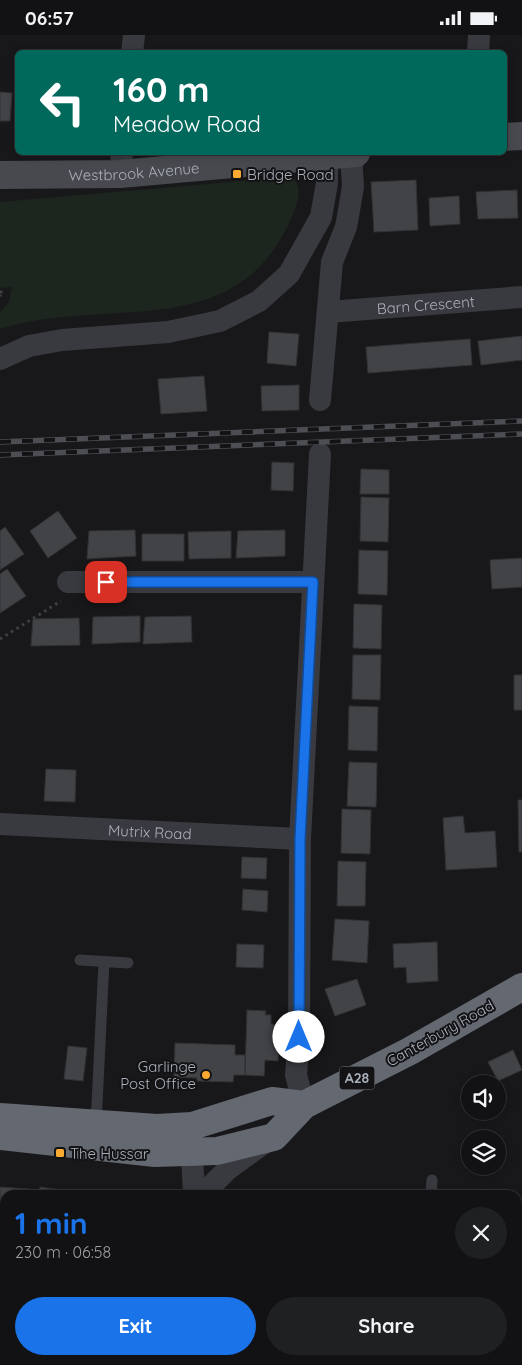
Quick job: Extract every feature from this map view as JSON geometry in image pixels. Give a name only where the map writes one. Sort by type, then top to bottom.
[{"type":"highway","name":"Canterbury Road","points":[[274,1137],[304,1105],[410,1051],[522,987]]},
{"type":"highway","points":[[0,1136],[155,1153],[191,1139],[272,1101],[304,1105]]},
{"type":"highway","points":[[0,1117],[157,1128],[191,1139],[218,1151],[274,1137]]},
{"type":"street","points":[[132,50],[134,35]]},
{"type":"street","points":[[478,50],[479,35]]},
{"type":"street","points":[[507,137],[522,136]]},
{"type":"street","name":"Westbrook Avenue","points":[[0,175],[121,163],[315,155]]},
{"type":"street","points":[[320,400],[332,262],[346,227],[353,187],[339,155]]},
{"type":"street","points":[[0,359],[29,346],[62,340],[168,332],[220,321],[259,301],[289,274],[322,217],[327,183],[339,155]]},
{"type":"street","name":"Barn Crescent","points":[[328,312],[522,297]]},
{"type":"street","points":[[304,1105],[296,1075],[299,1037],[300,839],[320,454]]},
{"type":"street","points":[[68,582],[313,582]]},
{"type":"street","name":"Mutrix Road","points":[[0,824],[300,839]]},
{"type":"street","points":[[207,1190],[228,1169],[274,1137]]},
{"type":"street","points":[[191,1139],[194,1190]]},
{"type":"lane","points":[[80,960],[128,963]]},
{"type":"lane","points":[[96,1124],[104,961]]},
{"type":"lane","points":[[431,1190],[432,1180]]},
{"type":"path","points":[[0,292],[3,292],[0,296]]},
{"type":"path","points":[[0,639],[66,598],[68,582]]},
{"type":"shaded area","points":[[288,177],[294,180],[299,189],[291,219],[267,259],[237,285],[202,301],[164,309],[41,320],[0,329],[0,312],[9,302],[12,287],[0,288],[0,202]]},
{"type":"building","points":[[0,92],[12,93],[10,121],[0,121]]},
{"type":"building","points":[[416,180],[418,230],[374,232],[371,182]]},
{"type":"building","points":[[517,190],[518,218],[478,219],[476,192]]},
{"type":"building","points":[[459,196],[460,224],[430,226],[429,198]]},
{"type":"building","points":[[269,332],[299,334],[296,366],[267,363]]},
{"type":"building","points":[[522,336],[522,360],[481,365],[478,341]]},
{"type":"building","points":[[470,339],[472,365],[368,373],[366,347]]},
{"type":"building","points":[[204,376],[207,411],[161,414],[158,379]]},
{"type":"building","points":[[299,385],[299,410],[262,411],[261,386]]},
{"type":"building","points":[[272,462],[294,463],[293,491],[271,490]]},
{"type":"building","points":[[361,469],[389,470],[389,494],[360,494]]},
{"type":"building","points":[[361,497],[389,498],[388,542],[360,541]]},
{"type":"building","points":[[58,511],[77,538],[48,558],[30,531]]},
{"type":"building","points":[[5,527],[24,554],[0,570],[0,531]]},
{"type":"building","points":[[135,530],[136,556],[87,559],[89,531]]},
{"type":"building","points":[[285,530],[285,556],[236,558],[238,531]]},
{"type":"building","points":[[231,531],[231,558],[189,559],[188,532]]},
{"type":"building","points":[[142,534],[184,534],[184,561],[142,561]]},
{"type":"building","points":[[359,550],[388,551],[387,595],[358,594]]},
{"type":"building","points":[[522,558],[522,587],[492,589],[490,560]]},
{"type":"building","points":[[7,569],[26,596],[0,613],[0,574]]},
{"type":"building","points":[[354,604],[382,605],[381,649],[353,648]]},
{"type":"building","points":[[140,616],[140,642],[92,644],[93,617]]},
{"type":"building","points":[[191,616],[192,642],[143,644],[145,617]]},
{"type":"building","points":[[79,618],[80,645],[31,646],[33,619]]},
{"type":"building","points":[[353,655],[381,655],[380,700],[352,699]]},
{"type":"building","points":[[514,675],[522,675],[522,710],[514,710]]},
{"type":"building","points":[[349,706],[378,707],[377,751],[348,750]]},
{"type":"building","points":[[349,762],[377,763],[376,807],[347,806]]},
{"type":"building","points":[[46,769],[76,770],[75,802],[44,801]]},
{"type":"building","points":[[518,800],[522,800],[522,852],[519,852]]},
{"type":"building","points":[[342,809],[371,810],[370,854],[341,853]]},
{"type":"building","points":[[463,816],[465,833],[495,831],[497,867],[446,870],[443,818]]},
{"type":"building","points":[[242,857],[267,858],[266,879],[241,878]]},
{"type":"building","points":[[338,861],[366,862],[365,906],[337,906]]},
{"type":"building","points":[[243,889],[268,891],[267,912],[242,910]]},
{"type":"building","points":[[335,919],[369,921],[367,963],[332,960]]},
{"type":"building","points":[[437,942],[438,981],[407,983],[406,967],[394,968],[393,944]]},
{"type":"building","points":[[237,944],[264,945],[263,968],[236,967]]},
{"type":"building","points":[[357,979],[366,1005],[335,1016],[325,989]]},
{"type":"building","points":[[247,1010],[266,1011],[265,1015],[271,1015],[271,1024],[280,1025],[278,1061],[265,1060],[264,1076],[245,1075]]},
{"type":"building","points":[[175,1043],[235,1045],[235,1055],[245,1055],[245,1075],[234,1075],[233,1082],[197,1081],[197,1078],[174,1077]]},
{"type":"building","points":[[68,1046],[87,1048],[83,1081],[64,1079]]},
{"type":"building","points":[[513,1050],[522,1070],[506,1077],[506,1075],[495,1075],[488,1062]]},
{"type":"building","points":[[0,1187],[29,1189],[29,1190],[0,1190]]},
{"type":"building","points":[[40,1187],[61,1190],[40,1190]]},
{"type":"railway","points":[[0,442],[522,421]]},
{"type":"railway","points":[[0,455],[522,434]]},
{"type":"place","name":"Bridge Road","points":[[237,174]]},
{"type":"place","name":"Garlinge Post Office","points":[[206,1075]]},
{"type":"place","name":"The Hussar","points":[[60,1153]]},
{"type":"route","points":[[106,582],[313,582],[300,839],[299,1037]]}]
